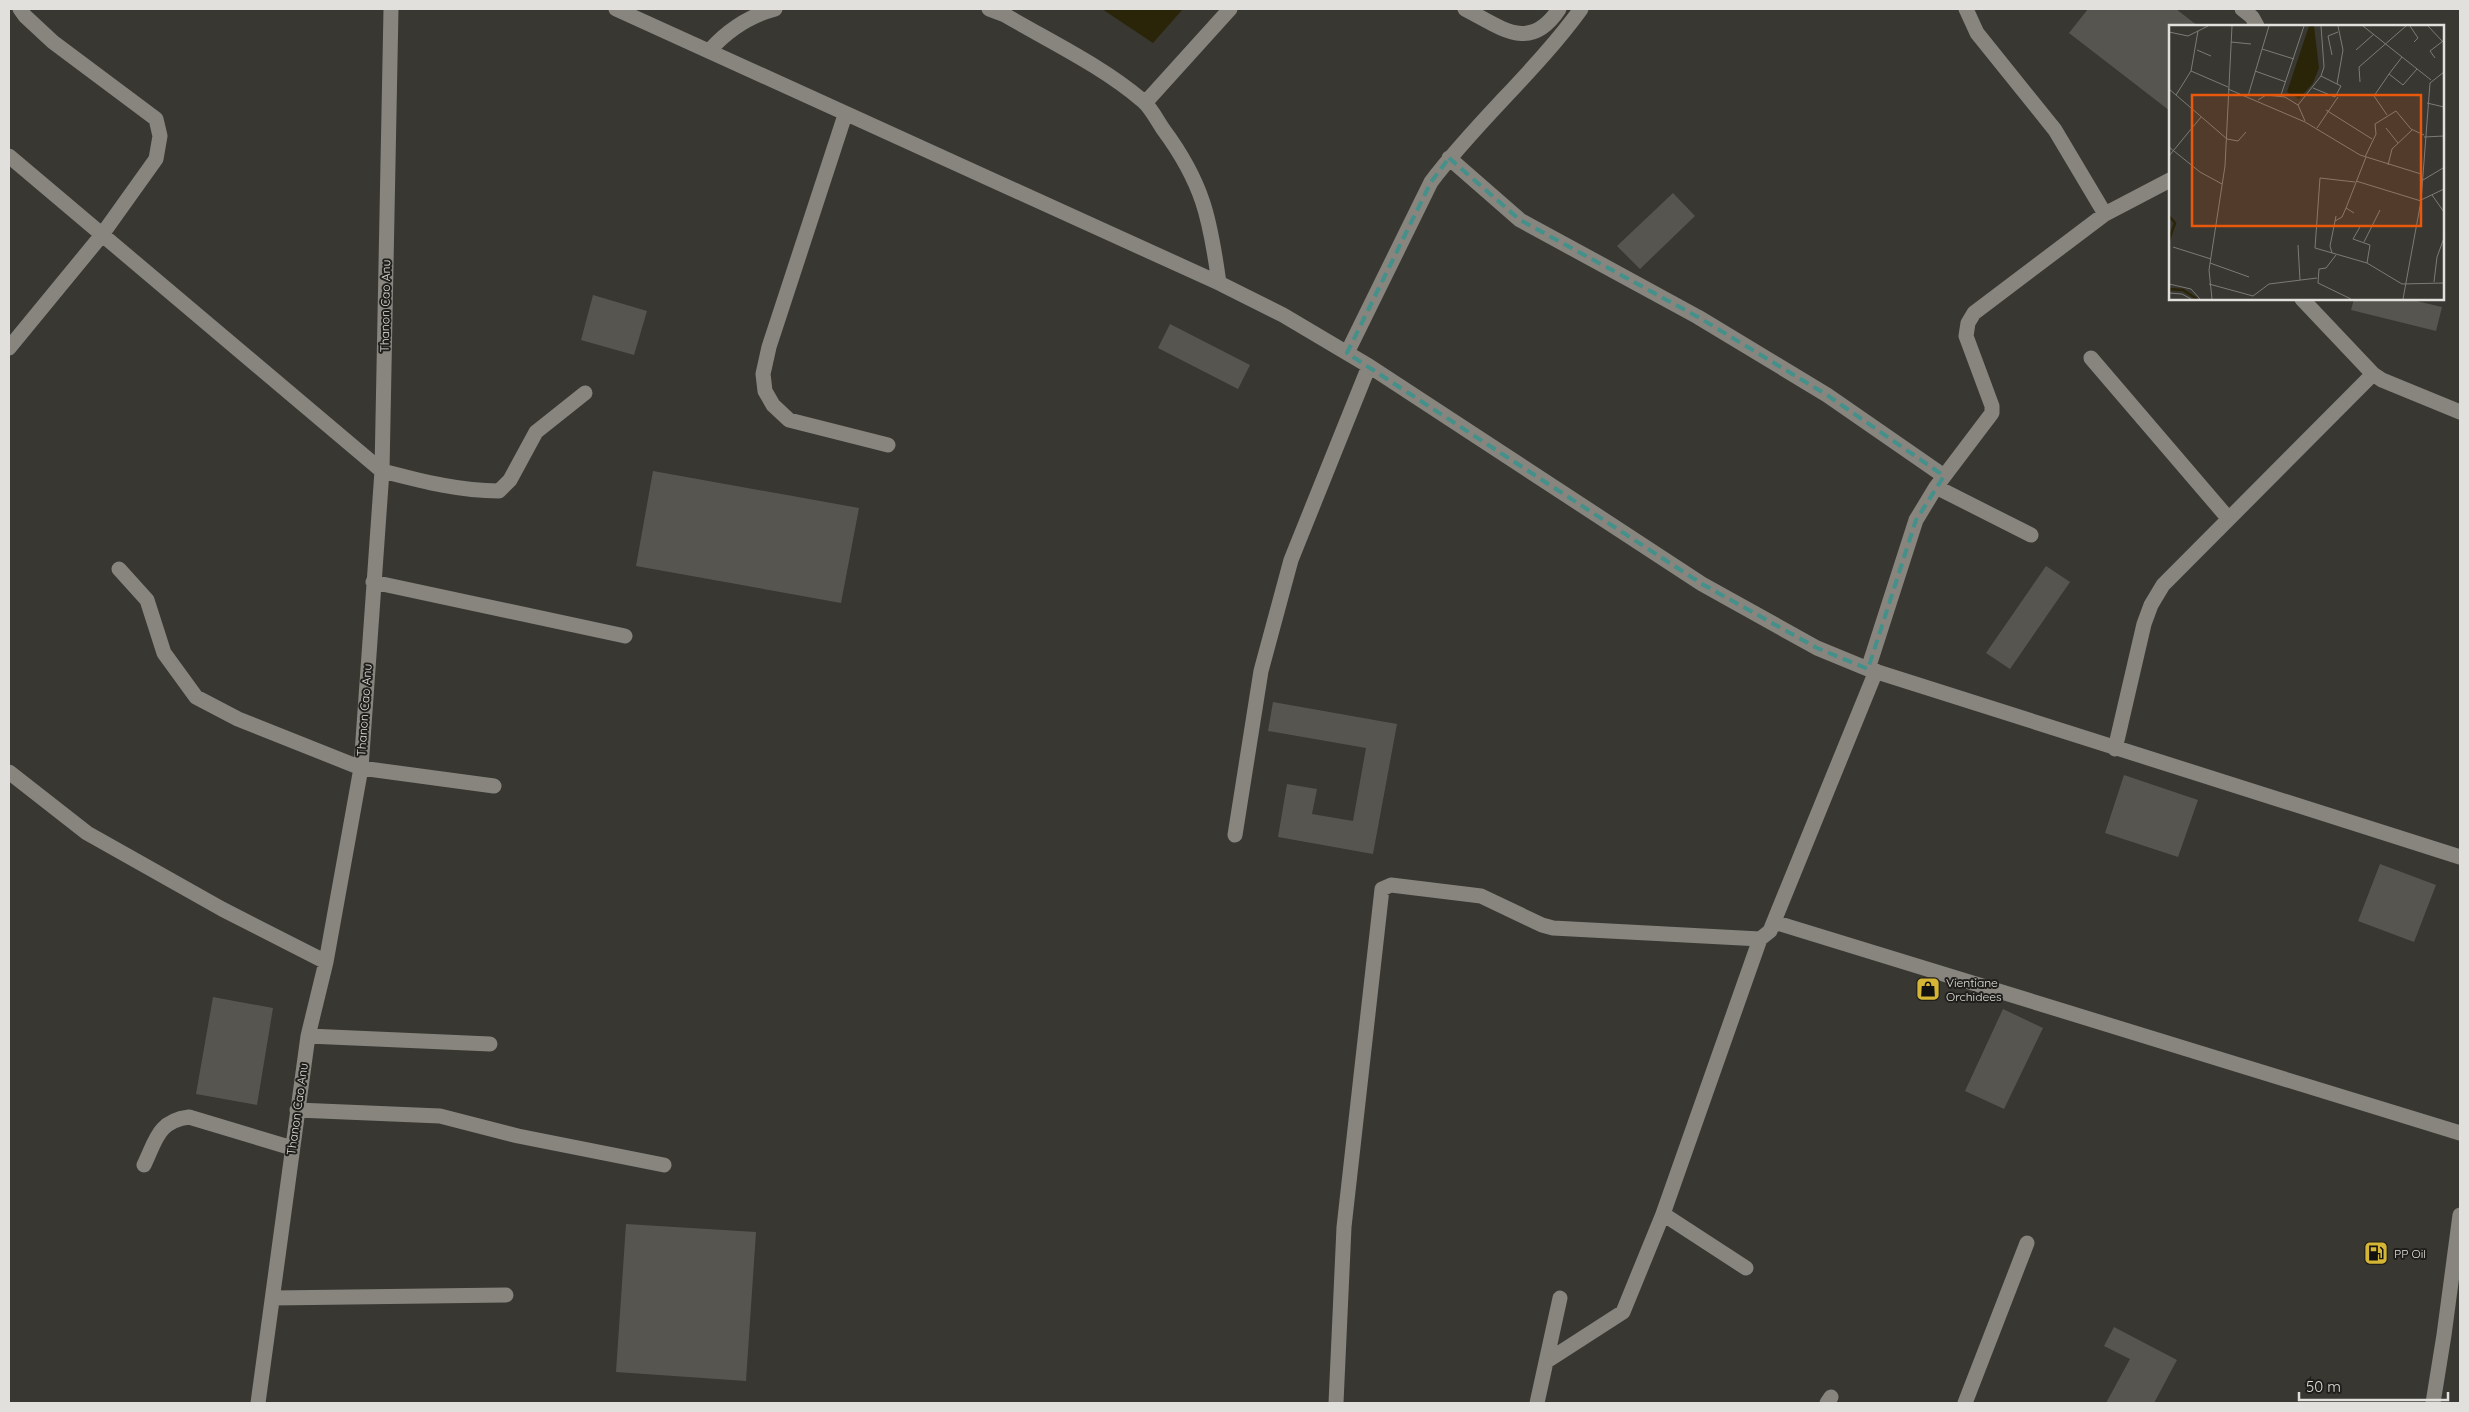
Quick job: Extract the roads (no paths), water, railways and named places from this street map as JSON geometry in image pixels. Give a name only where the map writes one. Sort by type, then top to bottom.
[{"type":"street","points":[[9,348],[101,236],[156,159],[160,136],[156,119],[53,42],[20,9]]},
{"type":"street","name":"Thanon Cao Anu","points":[[258,1403],[308,1036],[326,962],[361,768],[372,582],[382,471],[390,9]]},
{"type":"street","points":[[616,9],[710,50],[845,115],[1219,283],[1283,316],[1369,366],[1702,584],[1817,648],[1872,670],[2460,857]]},
{"type":"street","points":[[710,50],[724,34],[744,21],[775,9]]},
{"type":"street","points":[[989,9],[1005,15],[1112,77],[1145,103],[1175,145],[1203,196],[1212,234],[1219,283]]},
{"type":"street","points":[[1145,103],[1230,9]]},
{"type":"street","points":[[1465,9],[1511,33],[1528,35],[1539,31],[1550,22],[1559,9]]},
{"type":"street","points":[[1347,352],[1431,182],[1449,158],[1557,42],[1581,9]]},
{"type":"street","points":[[1966,9],[1977,33],[2055,130],[2105,214]]},
{"type":"street","points":[[2242,9],[2252,17],[2256,25]]},
{"type":"street","points":[[845,115],[769,347],[763,374],[765,391],[773,405],[789,420],[888,446]]},
{"type":"street","points":[[9,156],[101,236],[382,471],[434,485],[479,491],[499,491],[510,480],[536,432],[585,393]]},
{"type":"street","points":[[1449,158],[1520,220],[1698,317],[1819,390],[1940,481],[2031,536]]},
{"type":"street","points":[[1547,1361],[1623,1312],[1663,1214],[1760,940],[1770,931],[1774,922],[1872,670],[1916,520],[1940,481],[1992,413],[1992,406],[1966,336],[1968,323],[1974,313],[2105,214],[2169,181]]},
{"type":"street","points":[[2303,300],[2373,374],[2382,380],[2460,412]]},
{"type":"street","points":[[2091,358],[2228,518]]},
{"type":"street","points":[[1235,835],[1261,671],[1291,560],[1369,366]]},
{"type":"street","points":[[2116,749],[2144,624],[2151,605],[2163,585],[2373,374]]},
{"type":"street","points":[[119,569],[147,600],[164,653],[196,697],[238,719],[361,768],[494,786]]},
{"type":"street","points":[[372,582],[625,636]]},
{"type":"street","points":[[9,772],[87,833],[222,909],[326,962]]},
{"type":"street","points":[[1336,1403],[1344,1227],[1382,888],[1391,885],[1481,896],[1542,925],[1553,928],[1760,940]]},
{"type":"street","points":[[1774,922],[2460,1133]]},
{"type":"street","points":[[308,1036],[490,1044]]},
{"type":"street","points":[[297,1110],[440,1116],[518,1136],[664,1165]]},
{"type":"street","points":[[144,1165],[159,1133],[173,1119],[189,1118],[292,1148]]},
{"type":"street","points":[[1663,1214],[1746,1268]]},
{"type":"street","points":[[2433,1403],[2460,1215]]},
{"type":"street","points":[[1966,1403],[2028,1243]]},
{"type":"street","points":[[273,1298],[506,1295]]},
{"type":"street","points":[[1537,1403],[1560,1298]]},
{"type":"place","name":"Vientiane Orchidees","points":[[1928,989]]},
{"type":"place","name":"PP Oil","points":[[2376,1253]]}]
